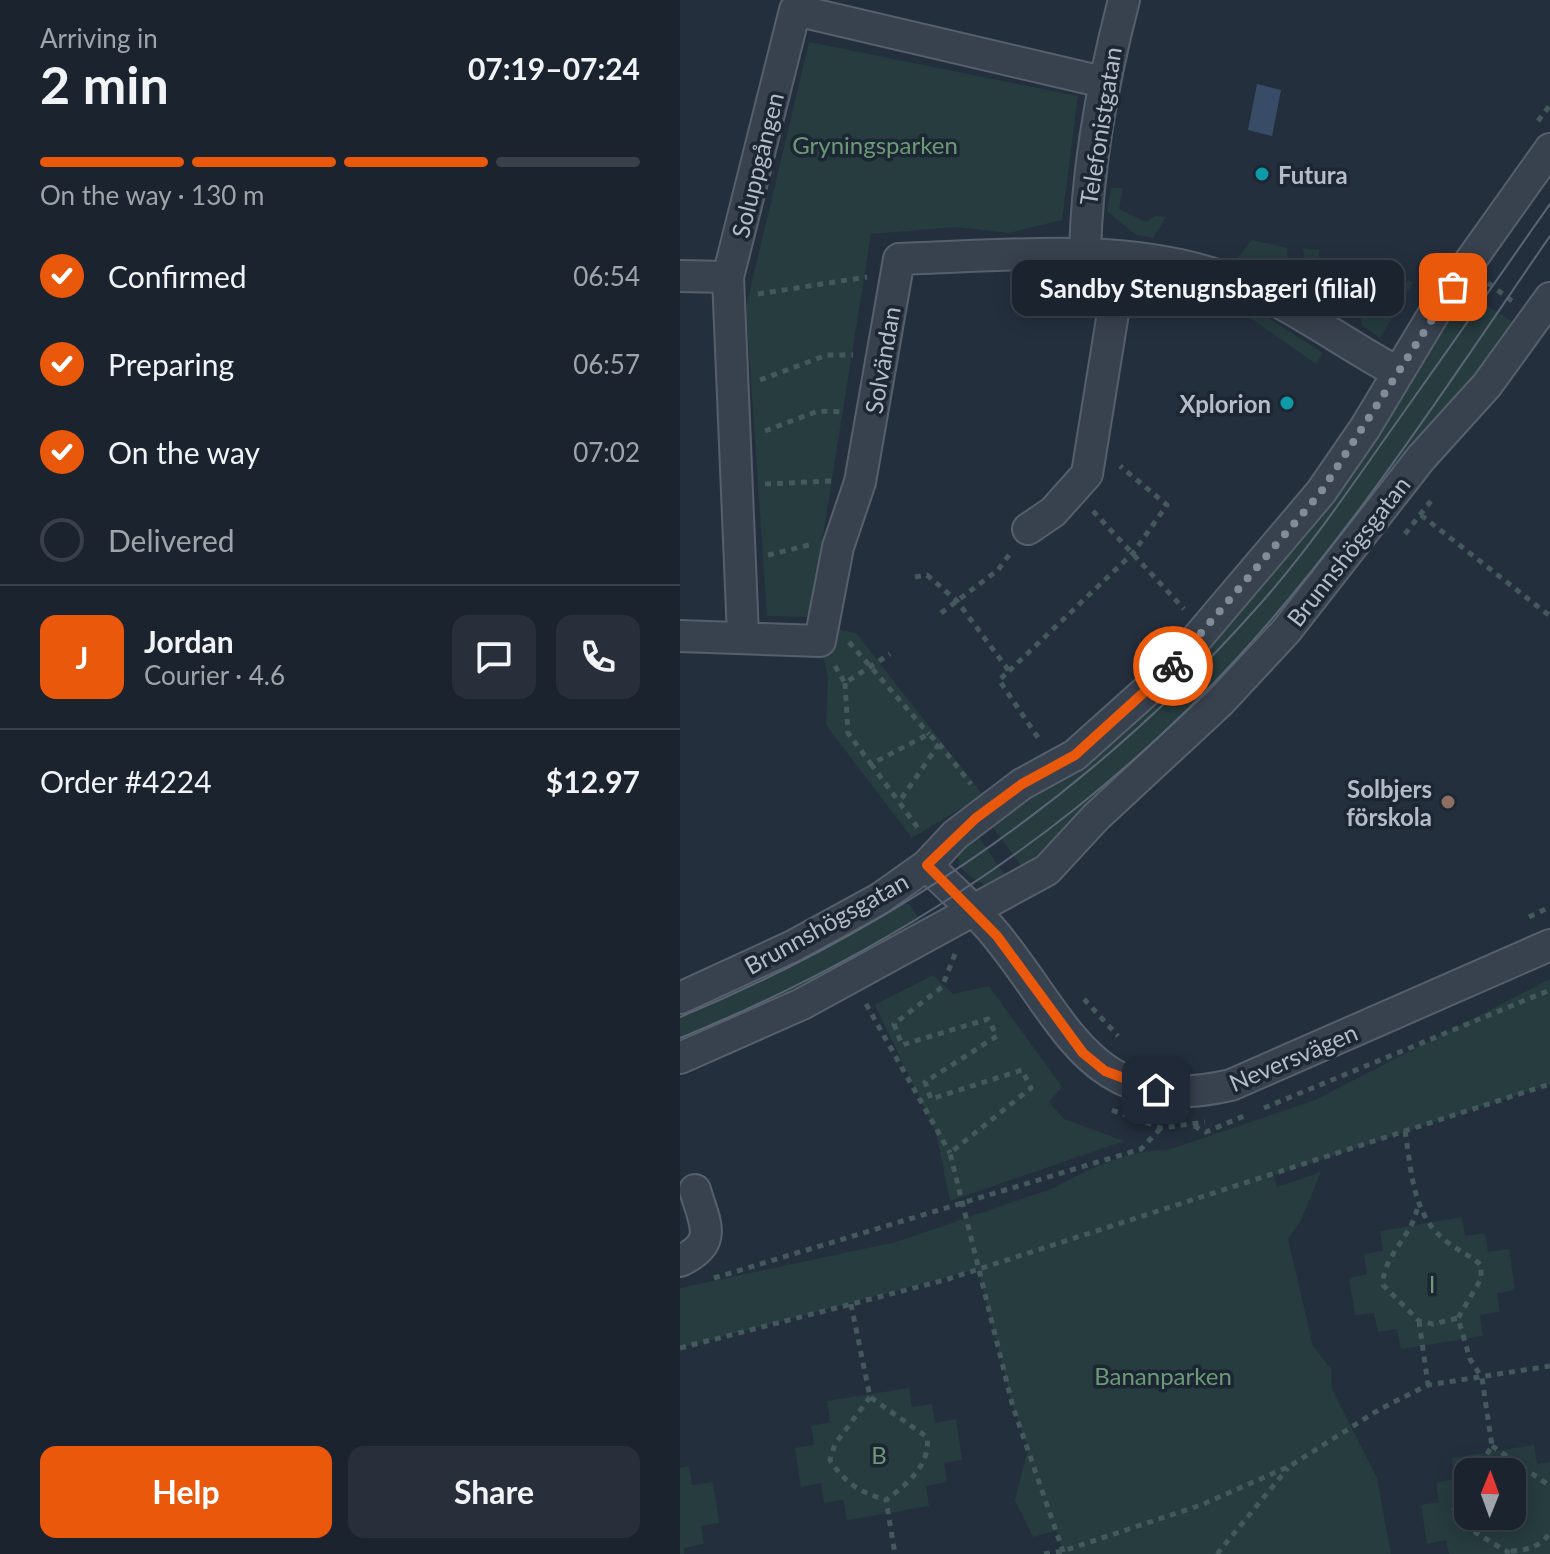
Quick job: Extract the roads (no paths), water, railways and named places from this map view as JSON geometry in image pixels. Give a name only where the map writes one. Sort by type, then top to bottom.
[{"type":"street","name":"Telefonistgatan","points":[[1085,254],[1086,207],[1103,82],[1124,0]]},
{"type":"street","name":"Soluppgången","points":[[743,636],[729,288],[796,5],[1103,82]]},
{"type":"street","name":"Brunnshögsgatan","points":[[680,998],[793,946],[879,899],[927,853],[1022,784],[1075,755],[1171,669],[1321,492],[1466,268],[1541,140]]},
{"type":"street","points":[[1085,254],[1170,262],[1222,276],[1272,300],[1397,372]]},
{"type":"street","name":"Solvändan","points":[[743,636],[820,641],[838,547],[860,482],[899,259],[1085,254]]},
{"type":"street","points":[[1028,529],[1053,512],[1087,474],[1122,257]]},
{"type":"street","points":[[680,276],[729,288]]},
{"type":"street","name":"Brunnshögsgatan","points":[[680,1058],[802,1004],[976,912],[1047,870],[1096,817],[1220,702],[1286,631],[1421,458],[1487,385],[1543,308]]},
{"type":"street","points":[[680,636],[743,636]]},
{"type":"street","name":"Neversvägen","points":[[927,853],[1083,1053],[1105,1071],[1156,1090],[1194,1093],[1231,1085],[1550,945]]},
{"type":"street","points":[[680,1261],[698,1252],[705,1242],[707,1231],[695,1190]]},
{"type":"water","points":[[1257,84],[1281,90],[1272,136],[1248,130]]},
{"type":"tram line","points":[[680,1017],[842,939],[919,893],[994,843],[1066,789],[1134,731],[1199,669],[1295,562],[1550,204]]},
{"type":"tram line","points":[[680,1038],[753,1006],[894,933],[1026,846],[1150,745],[1207,690],[1301,584],[1388,470],[1550,236]]},
{"type":"place","name":"Futura","points":[[1262,174]]},
{"type":"place","name":"Sandby Stenugnsbageri (filial)","points":[[1453,287]]},
{"type":"place","name":"Xplorion","points":[[1287,403]]},
{"type":"place","name":"Solbjers förskola","points":[[1448,802]]},
{"type":"park label","name":"Gryningsparken","points":[[875,144]]},
{"type":"park label","name":"I","points":[[1432,1283]]},
{"type":"park label","name":"Bananparken","points":[[1163,1375]]},
{"type":"park label","name":"B","points":[[879,1454]]}]
